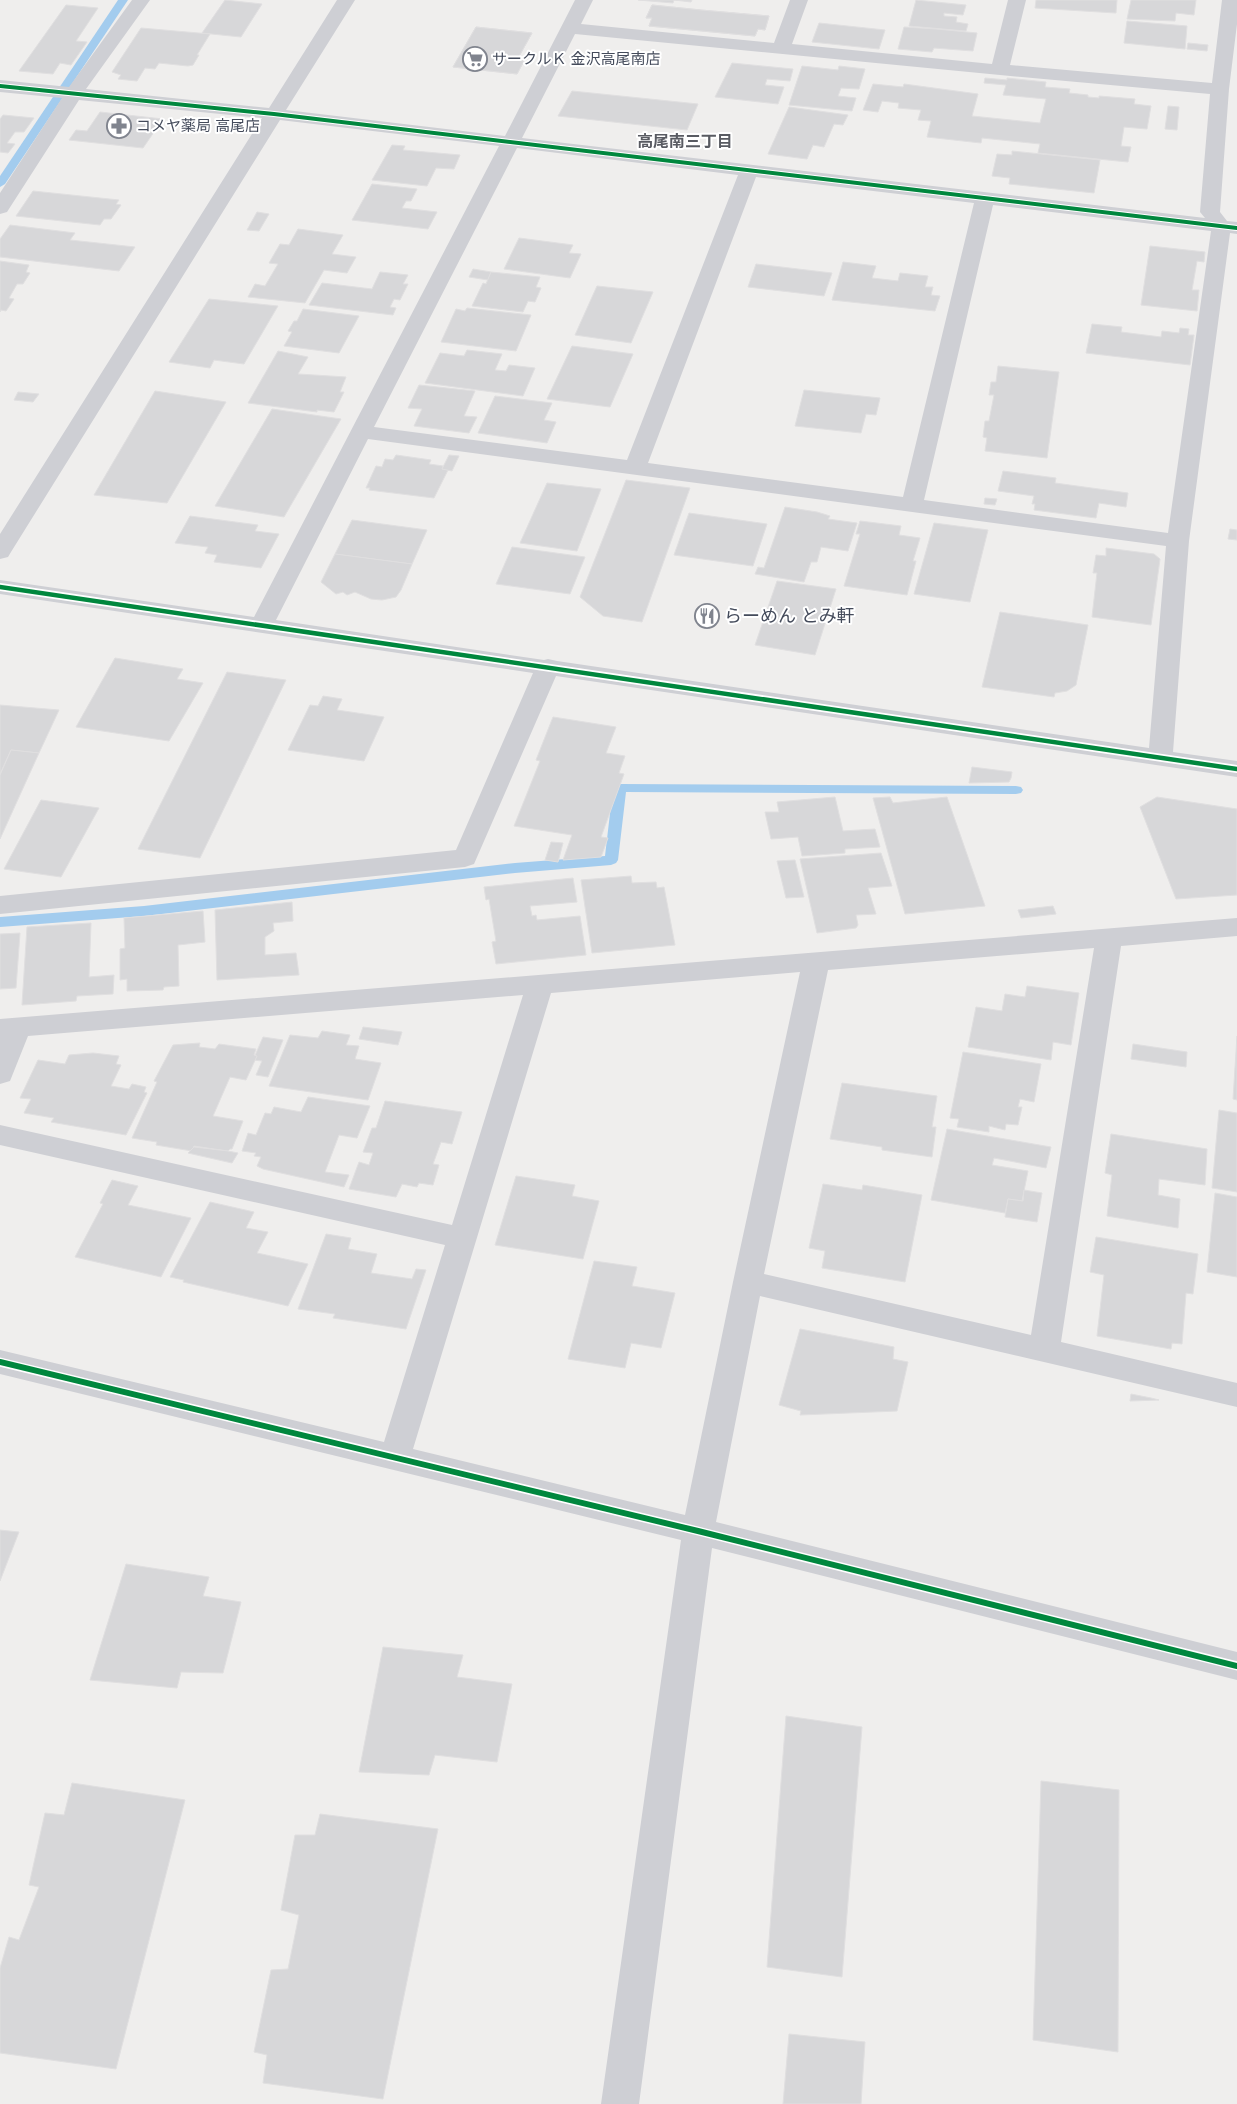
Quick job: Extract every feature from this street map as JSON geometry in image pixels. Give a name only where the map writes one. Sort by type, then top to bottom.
[{"type":"street","points":[[0,208],[74,93],[141,0]]},
{"type":"street","points":[[0,552],[346,0]]},
{"type":"street","points":[[261,626],[584,0]]},
{"type":"street","points":[[781,49],[799,0]]},
{"type":"street","points":[[1000,70],[1017,0]]},
{"type":"street","points":[[1229,227],[1210,212],[1220,89],[1231,58],[1231,0]]},
{"type":"street","points":[[569,28],[1000,70],[1220,89]]},
{"type":"street","points":[[0,86],[274,114],[1229,227]]},
{"type":"street","points":[[635,468],[749,170]]},
{"type":"street","points":[[912,505],[985,198]]},
{"type":"street","points":[[1160,758],[1178,541],[1229,227]]},
{"type":"street","points":[[361,432],[1178,541]]},
{"type":"street","points":[[0,587],[548,666],[1237,769]]},
{"type":"street","points":[[0,905],[465,858],[548,666]]},
{"type":"street","points":[[0,1074],[9,1028],[1237,927]]},
{"type":"street","points":[[1044,1351],[1109,938]]},
{"type":"street","points":[[620,2104],[698,1531],[748,1282],[816,962]]},
{"type":"street","points":[[394,1457],[540,985]]},
{"type":"street","points":[[0,1135],[462,1238]]},
{"type":"street","points":[[748,1282],[1237,1396]]},
{"type":"street","points":[[0,1362],[698,1531],[1237,1666]]},
{"type":"building","points":[[225,0],[262,4],[241,37],[202,33]]},
{"type":"building","points":[[638,0],[674,0],[673,3]]},
{"type":"building","points":[[674,0],[692,0],[691,2]]},
{"type":"building","points":[[916,0],[966,5],[963,15],[944,13],[944,16],[957,17],[956,22],[968,24],[966,31],[909,26]]},
{"type":"building","points":[[1036,0],[1117,0],[1116,13],[1035,8]]},
{"type":"building","points":[[1131,0],[1196,0],[1194,15],[1176,13],[1175,21],[1127,19]]},
{"type":"building","points":[[66,5],[98,8],[76,41],[87,42],[71,65],[60,63],[53,74],[19,71]]},
{"type":"building","points":[[652,5],[769,16],[765,30],[758,29],[755,36],[649,26],[652,18],[646,18]]},
{"type":"building","points":[[652,5],[769,16],[765,30],[758,29],[755,36],[649,26],[652,18],[646,18]]},
{"type":"building","points":[[1127,21],[1187,26],[1185,49],[1124,43]]},
{"type":"building","points":[[819,23],[885,30],[879,49],[812,42]]},
{"type":"building","points":[[476,27],[532,33],[517,60],[524,61],[517,74],[453,67]]},
{"type":"building","points":[[476,27],[532,33],[517,60],[524,61],[517,74],[453,67]]},
{"type":"building","points":[[904,27],[977,33],[973,51],[934,48],[932,52],[898,49]]},
{"type":"building","points":[[141,28],[210,34],[193,65],[159,63],[155,69],[145,68],[137,81],[118,79],[121,75],[112,72]]},
{"type":"building","points":[[1188,43],[1208,45],[1207,51],[1187,49]]},
{"type":"building","points":[[732,63],[793,69],[790,81],[767,79],[765,85],[784,87],[778,104],[715,97]]},
{"type":"building","points":[[802,66],[838,70],[839,66],[865,69],[859,89],[841,88],[838,96],[856,98],[852,111],[789,105]]},
{"type":"building","points":[[985,78],[1046,82],[1045,87],[1070,89],[1069,93],[1088,95],[1088,97],[1135,99],[1134,104],[1151,106],[1147,129],[1124,127],[1121,146],[1131,147],[1128,162],[1038,153],[1040,144],[982,138],[981,143],[927,137],[931,121],[918,120],[921,110],[898,108],[899,103],[882,101],[878,112],[863,110],[873,84],[903,87],[904,84],[978,94],[972,116],[1040,123],[1046,99],[1003,95],[1006,85],[984,83]]},
{"type":"building","points":[[572,91],[698,104],[687,130],[558,116]]},
{"type":"building","points":[[1168,106],[1179,107],[1177,130],[1165,129]]},
{"type":"building","points":[[789,107],[848,115],[843,125],[834,124],[824,147],[813,145],[807,159],[768,154]]},
{"type":"building","points":[[100,112],[163,119],[143,148],[69,140],[76,130],[87,131]]},
{"type":"building","points":[[3,115],[34,118],[24,132],[15,132],[7,143],[15,144],[8,153],[0,152],[0,119]]},
{"type":"building","points":[[392,145],[405,146],[403,150],[460,155],[454,169],[436,168],[427,186],[372,180]]},
{"type":"building","points":[[1012,151],[1100,160],[1094,193],[1009,184],[1010,178],[992,176],[997,154],[1012,155]]},
{"type":"building","points":[[372,184],[417,189],[411,201],[406,201],[402,208],[437,212],[428,229],[352,220]]},
{"type":"building","points":[[33,191],[119,200],[116,204],[121,205],[111,219],[104,219],[100,225],[16,216]]},
{"type":"building","points":[[257,212],[269,214],[259,231],[247,230]]},
{"type":"building","points":[[10,225],[75,233],[70,240],[135,247],[119,271],[0,257],[0,239]]},
{"type":"building","points":[[298,229],[343,235],[332,254],[356,257],[347,273],[324,270],[305,303],[248,297],[255,284],[265,286],[278,264],[269,263],[280,244],[289,245]]},
{"type":"building","points":[[519,238],[573,245],[569,253],[581,254],[570,278],[504,269]]},
{"type":"building","points":[[1150,246],[1205,252],[1204,262],[1197,261],[1192,290],[1199,290],[1197,311],[1141,305]]},
{"type":"building","points":[[0,261],[29,265],[26,272],[30,273],[23,284],[17,284],[9,298],[14,299],[6,311],[1,310],[0,312]]},
{"type":"building","points":[[843,262],[876,266],[872,278],[898,281],[900,273],[928,276],[925,287],[933,287],[931,295],[940,296],[935,311],[832,300]]},
{"type":"building","points":[[756,264],[832,273],[824,296],[748,287]]},
{"type":"building","points":[[473,269],[491,272],[488,280],[469,277]]},
{"type":"building","points":[[380,272],[408,275],[403,284],[408,284],[400,300],[394,299],[390,307],[396,308],[393,315],[309,305],[322,283],[372,289]]},
{"type":"building","points":[[491,272],[540,277],[536,287],[541,288],[535,302],[528,301],[523,312],[472,306],[483,283],[486,284]]},
{"type":"building","points":[[597,286],[653,292],[631,343],[575,335]]},
{"type":"building","points":[[209,299],[278,306],[244,364],[214,360],[210,368],[169,362]]},
{"type":"building","points":[[467,308],[531,315],[516,351],[441,342],[456,309],[465,311]]},
{"type":"building","points":[[303,309],[359,316],[339,353],[284,346],[292,332],[288,331],[294,321],[297,321]]},
{"type":"building","points":[[1092,324],[1122,327],[1121,332],[1161,337],[1162,331],[1179,333],[1180,328],[1189,329],[1188,335],[1194,335],[1190,365],[1086,353]]},
{"type":"building","points":[[572,346],[633,354],[610,407],[547,399]]},
{"type":"building","points":[[467,350],[502,354],[495,370],[506,371],[509,365],[535,368],[523,396],[425,383],[440,353],[464,356]]},
{"type":"building","points":[[278,351],[308,357],[298,374],[346,377],[340,392],[344,392],[334,412],[317,410],[317,412],[248,403]]},
{"type":"building","points":[[998,366],[1059,372],[1047,458],[985,451],[987,438],[983,437],[985,421],[989,421],[994,395],[989,395],[991,382],[996,382]]},
{"type":"building","points":[[419,385],[475,391],[464,416],[477,417],[469,433],[414,426],[422,409],[408,408]]},
{"type":"building","points":[[804,390],[880,398],[876,415],[866,414],[861,433],[795,426]]},
{"type":"building","points":[[155,391],[226,402],[167,503],[94,495]]},
{"type":"building","points":[[18,392],[39,394],[33,402],[14,400]]},
{"type":"building","points":[[495,396],[552,403],[544,420],[556,422],[547,443],[478,433]]},
{"type":"building","points":[[272,409],[341,419],[284,517],[215,506]]},
{"type":"building","points":[[396,455],[431,460],[429,464],[443,466],[442,469],[448,470],[434,498],[369,490],[370,488],[366,488],[376,466],[382,467],[385,459],[393,460]]},
{"type":"building","points":[[449,455],[459,456],[452,471],[442,469]]},
{"type":"building","points":[[1003,471],[1056,478],[1055,483],[1128,493],[1126,507],[1099,503],[1096,518],[1034,510],[1035,504],[1032,504],[1034,496],[998,491]]},
{"type":"building","points":[[626,480],[690,488],[642,622],[603,616],[580,597]]},
{"type":"building","points":[[547,483],[601,489],[577,551],[520,543]]},
{"type":"building","points":[[985,498],[997,499],[995,505],[984,504]]},
{"type":"building","points":[[785,507],[817,512],[830,516],[828,519],[857,523],[848,551],[821,547],[817,562],[811,562],[804,582],[755,574],[758,567],[764,568]]},
{"type":"building","points":[[689,513],[767,524],[753,566],[674,555]]},
{"type":"building","points":[[190,516],[258,525],[255,531],[279,534],[261,568],[214,562],[217,555],[205,553],[208,547],[175,543]]},
{"type":"building","points":[[352,520],[427,530],[412,564],[335,554]]},
{"type":"building","points":[[860,521],[901,526],[899,535],[920,538],[913,561],[916,561],[907,595],[844,586],[860,534],[856,534]]},
{"type":"building","points":[[934,523],[988,530],[970,602],[914,594]]},
{"type":"building","points":[[1230,529],[1237,530],[1237,540],[1228,539]]},
{"type":"building","points":[[512,547],[585,557],[570,594],[496,584]]},
{"type":"building","points":[[1106,548],[1154,554],[1160,559],[1151,625],[1092,617],[1097,573],[1093,573],[1096,555],[1106,556]]},
{"type":"building","points":[[335,554],[412,564],[396,597],[382,600],[371,599],[355,592],[347,595],[343,592],[336,594],[321,582]]},
{"type":"building","points":[[777,581],[836,589],[815,655],[755,645]]},
{"type":"building","points":[[1000,612],[1088,625],[1076,685],[1067,691],[1055,693],[1054,697],[982,687]]},
{"type":"building","points":[[115,658],[183,669],[177,679],[203,683],[169,741],[76,727]]},
{"type":"building","points":[[227,672],[286,680],[200,858],[138,849]]},
{"type":"building","points":[[323,696],[342,699],[337,710],[384,717],[364,761],[288,750],[310,705],[318,706]]},
{"type":"building","points":[[0,705],[59,710],[39,753],[11,750],[0,774]]},
{"type":"building","points":[[553,717],[616,727],[606,753],[625,756],[619,773],[624,774],[601,837],[608,838],[601,857],[563,860],[572,835],[514,826],[540,761],[536,760]]},
{"type":"building","points":[[11,750],[39,753],[0,839],[0,775]]},
{"type":"building","points":[[972,767],[1012,772],[1011,778],[1009,782],[969,783]]},
{"type":"building","points":[[835,797],[843,831],[875,829],[880,847],[845,849],[845,853],[802,856],[798,837],[771,839],[765,812],[779,812],[777,802]]},
{"type":"building","points":[[890,797],[893,803],[947,797],[985,906],[905,914],[873,798]]},
{"type":"building","points":[[1157,797],[1237,809],[1237,895],[1176,899],[1140,807]]},
{"type":"building","points":[[41,800],[99,808],[61,877],[4,869]]},
{"type":"building","points":[[551,842],[563,843],[558,862],[545,860]]},
{"type":"building","points":[[881,853],[892,886],[868,888],[876,914],[856,915],[858,925],[856,928],[817,933],[800,859]]},
{"type":"building","points":[[795,860],[804,897],[786,898],[777,861]]},
{"type":"building","points":[[631,876],[632,883],[656,882],[657,888],[664,887],[675,945],[592,953],[581,880]]},
{"type":"building","points":[[573,878],[577,902],[530,906],[532,916],[536,915],[537,920],[580,916],[586,955],[496,964],[492,942],[496,941],[489,899],[486,900],[484,887]]},
{"type":"building","points":[[292,902],[293,921],[273,923],[274,931],[265,937],[265,955],[296,953],[299,975],[217,980],[215,910]]},
{"type":"building","points":[[1053,906],[1056,914],[1021,918],[1018,910]]},
{"type":"building","points":[[203,911],[205,942],[178,945],[179,986],[164,987],[163,990],[127,991],[127,979],[120,980],[120,949],[125,948],[124,918]]},
{"type":"building","points":[[91,923],[89,977],[114,975],[113,994],[77,996],[76,1001],[22,1005],[27,927]]},
{"type":"building","points":[[20,933],[16,988],[0,989],[0,934]]},
{"type":"building","points":[[1027,986],[1079,993],[1071,1045],[1053,1042],[1051,1060],[968,1047],[976,1007],[1002,1011],[1005,994],[1025,997]]},
{"type":"building","points":[[363,1027],[402,1032],[398,1045],[359,1039]]},
{"type":"building","points":[[322,1031],[350,1035],[346,1045],[359,1046],[355,1059],[381,1063],[368,1100],[269,1086],[290,1035],[318,1038]]},
{"type":"building","points":[[1237,1036],[1237,1100],[1233,1099]]},
{"type":"building","points":[[263,1037],[283,1040],[268,1077],[256,1075],[262,1061],[253,1060]]},
{"type":"building","points":[[200,1043],[199,1047],[215,1049],[219,1044],[256,1049],[254,1055],[257,1056],[246,1080],[230,1077],[213,1116],[243,1121],[232,1149],[228,1151],[194,1146],[192,1151],[156,1145],[157,1142],[132,1138],[157,1082],[154,1081],[173,1045]]},
{"type":"building","points":[[1133,1044],[1187,1052],[1186,1067],[1131,1059]]},
{"type":"building","points":[[963,1052],[1041,1064],[1034,1102],[1020,1099],[1018,1107],[1022,1107],[1018,1125],[1006,1124],[1005,1130],[989,1126],[989,1132],[957,1127],[959,1119],[950,1118]]},
{"type":"building","points":[[93,1053],[119,1056],[116,1064],[121,1065],[111,1086],[129,1089],[132,1084],[146,1087],[144,1092],[147,1093],[126,1135],[51,1122],[54,1118],[24,1113],[31,1099],[20,1098],[38,1060],[65,1064],[69,1055]]},
{"type":"building","points":[[842,1083],[937,1096],[932,1127],[936,1127],[932,1157],[882,1150],[882,1147],[830,1139]]},
{"type":"building","points":[[308,1097],[370,1106],[357,1138],[339,1135],[325,1172],[349,1175],[344,1187],[263,1169],[257,1166],[261,1157],[254,1156],[256,1153],[242,1151],[248,1133],[256,1135],[265,1113],[271,1114],[274,1107],[301,1112]]},
{"type":"building","points":[[385,1101],[462,1112],[452,1144],[441,1142],[433,1164],[439,1165],[433,1185],[419,1183],[417,1187],[402,1184],[396,1197],[349,1189],[359,1162],[369,1165],[373,1153],[363,1152],[372,1128],[376,1128]]},
{"type":"building","points":[[1219,1110],[1237,1113],[1237,1192],[1212,1188]]},
{"type":"building","points":[[947,1129],[1051,1147],[1046,1168],[994,1158],[992,1165],[1028,1171],[1022,1201],[1008,1199],[1005,1213],[931,1200]]},
{"type":"building","points":[[1111,1134],[1207,1149],[1205,1185],[1159,1179],[1158,1195],[1180,1199],[1178,1228],[1107,1216],[1112,1175],[1105,1173]]},
{"type":"building","points":[[194,1147],[238,1153],[232,1163],[188,1153]]},
{"type":"building","points":[[516,1176],[575,1185],[572,1196],[599,1201],[583,1259],[495,1245]]},
{"type":"building","points":[[112,1180],[138,1186],[128,1205],[191,1218],[161,1277],[75,1257],[103,1204],[100,1203]]},
{"type":"building","points":[[823,1184],[862,1190],[863,1185],[922,1195],[905,1282],[822,1268],[825,1251],[809,1248]]},
{"type":"building","points":[[1024,1190],[1042,1193],[1037,1222],[1005,1217],[1008,1199],[1023,1201]]},
{"type":"building","points":[[1215,1193],[1237,1197],[1237,1277],[1207,1272]]},
{"type":"building","points":[[210,1202],[254,1212],[246,1228],[268,1232],[257,1253],[308,1264],[288,1306],[183,1282],[184,1280],[170,1277]]},
{"type":"building","points":[[326,1234],[351,1238],[348,1249],[377,1254],[371,1273],[412,1279],[416,1269],[426,1270],[406,1329],[333,1318],[335,1314],[298,1309]]},
{"type":"building","points":[[1096,1237],[1198,1254],[1193,1294],[1186,1293],[1182,1344],[1172,1343],[1171,1349],[1097,1336],[1104,1275],[1090,1272]]},
{"type":"building","points":[[594,1261],[637,1267],[632,1286],[675,1293],[661,1348],[631,1343],[625,1368],[568,1359]]},
{"type":"building","points":[[800,1329],[894,1347],[893,1359],[908,1362],[897,1411],[800,1415],[801,1411],[779,1405]]},
{"type":"building","points":[[1131,1394],[1151,1398],[1159,1400],[1130,1401]]},
{"type":"building","points":[[0,1530],[19,1532],[0,1581]]},
{"type":"building","points":[[126,1564],[209,1577],[203,1596],[241,1602],[223,1673],[181,1672],[177,1688],[90,1680]]},
{"type":"building","points":[[383,1647],[463,1655],[457,1677],[512,1684],[497,1762],[435,1755],[429,1775],[359,1772]]},
{"type":"building","points":[[786,1716],[862,1727],[842,1977],[767,1967]]},
{"type":"building","points":[[1041,1781],[1119,1790],[1118,2052],[1033,2040]]},
{"type":"building","points":[[72,1783],[185,1800],[116,2069],[0,2053],[0,1968],[9,1937],[19,1940],[39,1887],[29,1885],[45,1813],[64,1815]]},
{"type":"building","points":[[320,1814],[438,1829],[383,2099],[263,2083],[267,2055],[254,2052],[271,1970],[288,1969],[299,1915],[281,1910],[295,1835],[315,1835]]},
{"type":"building","points":[[789,2034],[865,2042],[861,2104],[783,2104]]},
{"type":"waterway","points":[[0,184],[123,0]]},
{"type":"waterway","points":[[0,922],[144,911],[515,868],[611,860],[620,788],[1016,790]]},
{"type":"cycle path","points":[[0,86],[274,114],[1237,228]]},
{"type":"cycle path","points":[[0,587],[1237,769]]},
{"type":"cycle path","points":[[0,1362],[698,1531],[1237,1666]]},
{"type":"place","name":"サークルＫ 金沢高尾南店","points":[[475,59]]},
{"type":"place","name":"コメヤ薬局 高尾店","points":[[119,126]]},
{"type":"place","name":"らーめん とみ軒","points":[[707,616]]},
{"type":"district","name":"高尾南三丁目","points":[[685,141]]}]
